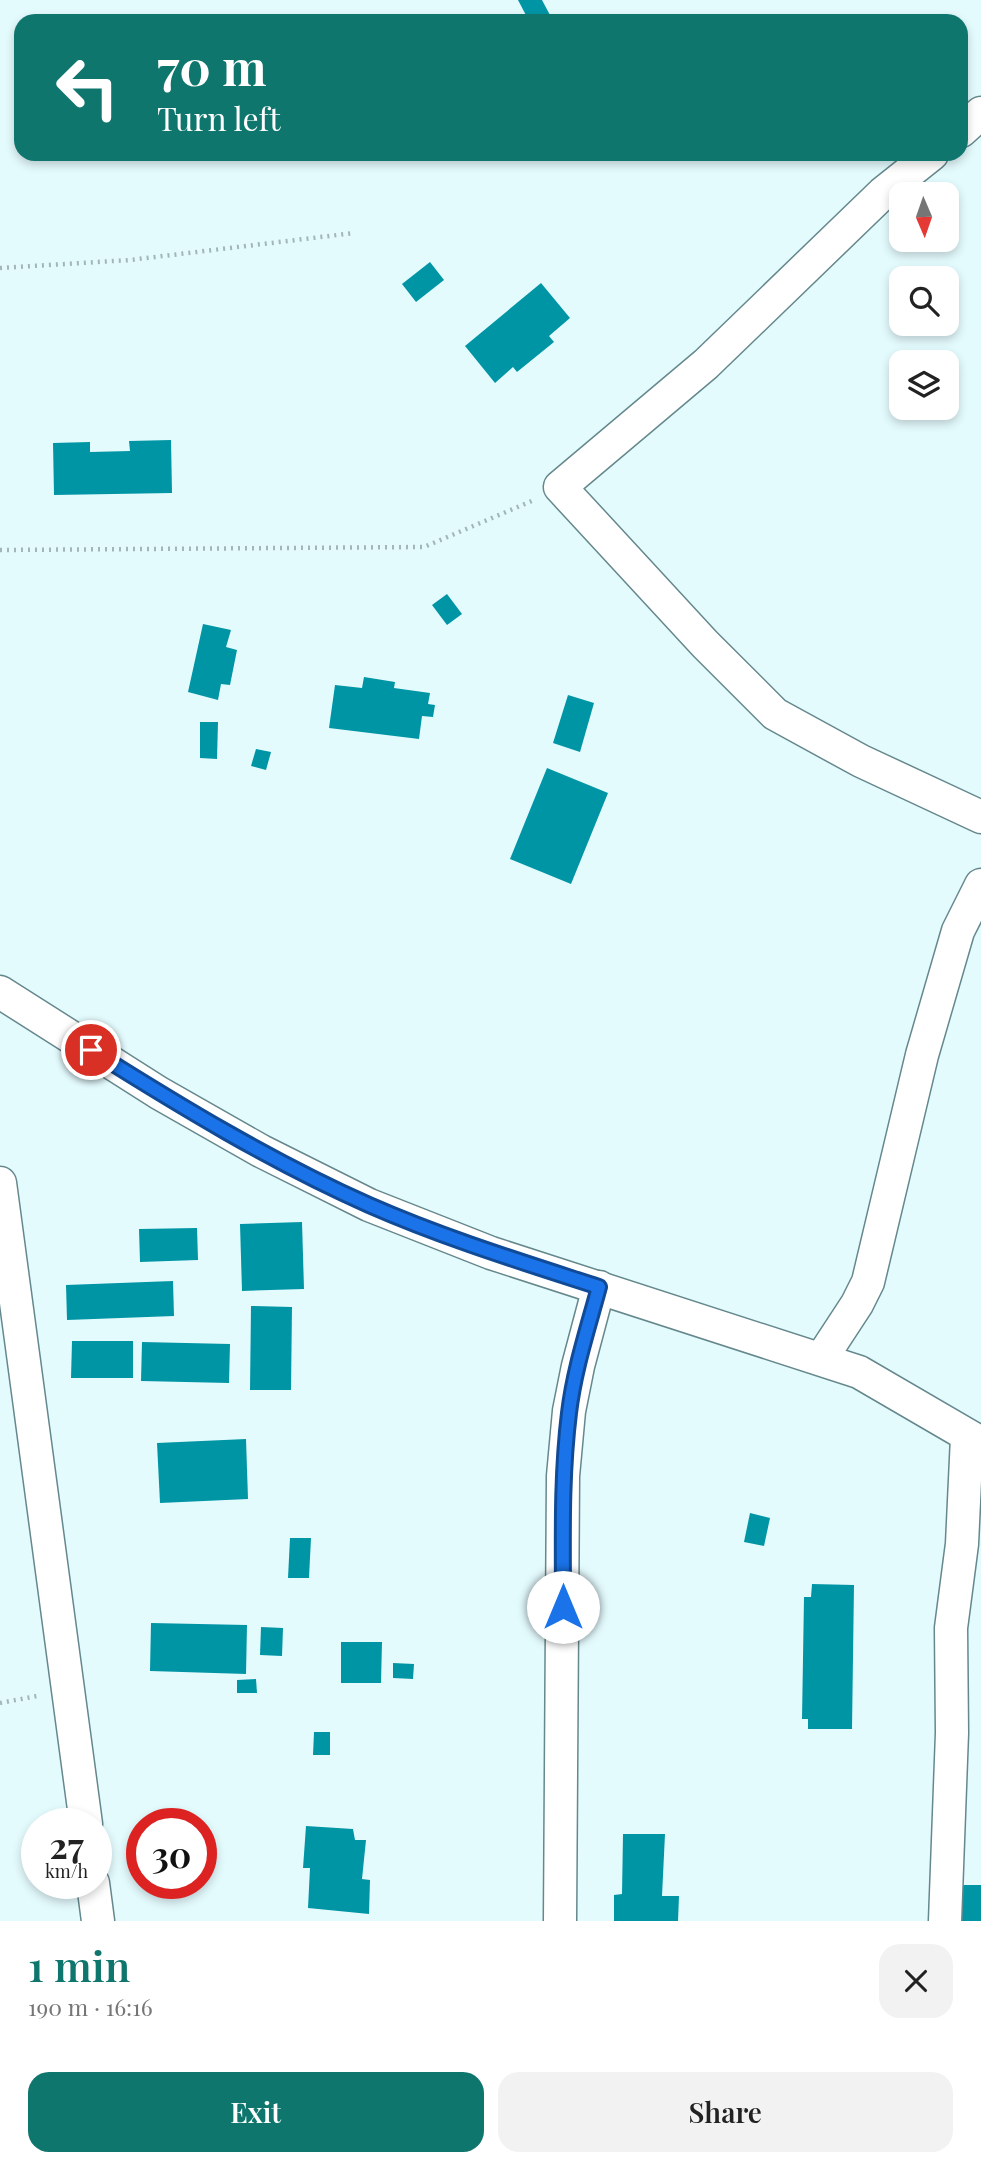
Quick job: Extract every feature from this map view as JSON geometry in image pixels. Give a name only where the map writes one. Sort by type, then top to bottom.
[{"type":"street","points":[[923,161],[883,193],[706,364],[560,487],[705,644],[775,714],[861,761],[981,817]]},
{"type":"street","points":[[821,1359],[868,1283],[922,1055],[958,931],[981,885]]},
{"type":"street","points":[[0,992],[159,1093],[261,1151],[369,1205],[491,1253],[859,1372],[974,1440],[951,1628],[952,1733],[945,1921]]},
{"type":"street","points":[[0,1182],[84,1808]]},
{"type":"street","points":[[560,1921],[563,1476],[569,1410],[599,1287]]},
{"type":"street","points":[[95,1899],[98,1921]]},
{"type":"path","points":[[0,268],[130,260],[354,233]]},
{"type":"path","points":[[0,550],[424,547],[560,487]]},
{"type":"building","points":[[518,0],[542,0],[549,14],[525,14]]},
{"type":"building","points":[[430,262],[444,280],[416,302],[402,284]]},
{"type":"building","points":[[541,283],[570,318],[549,336],[554,342],[517,372],[513,367],[495,383],[465,346]]},
{"type":"building","points":[[171,440],[172,493],[54,495],[53,443],[90,442],[90,452],[130,451],[129,441]]},
{"type":"building","points":[[447,594],[462,614],[447,625],[432,605]]},
{"type":"building","points":[[203,624],[231,630],[226,647],[237,650],[230,685],[221,684],[218,700],[188,692]]},
{"type":"building","points":[[364,677],[395,682],[394,688],[430,693],[428,704],[435,705],[433,717],[422,716],[419,739],[329,728],[335,685],[362,688]]},
{"type":"building","points":[[568,695],[594,703],[580,752],[553,743]]},
{"type":"building","points":[[200,722],[218,722],[217,759],[200,758]]},
{"type":"building","points":[[256,749],[271,752],[266,770],[251,766]]},
{"type":"building","points":[[547,768],[608,793],[571,884],[510,859]]},
{"type":"building","points":[[302,1222],[304,1289],[242,1291],[240,1224]]},
{"type":"building","points":[[197,1228],[198,1260],[140,1262],[139,1229]]},
{"type":"building","points":[[173,1281],[174,1316],[67,1320],[66,1285]]},
{"type":"building","points":[[251,1306],[292,1307],[291,1390],[250,1390]]},
{"type":"building","points":[[72,1341],[133,1341],[133,1378],[71,1378]]},
{"type":"building","points":[[142,1342],[230,1344],[229,1383],[141,1381]]},
{"type":"building","points":[[246,1439],[248,1499],[160,1503],[157,1443]]},
{"type":"building","points":[[750,1513],[770,1518],[764,1546],[744,1542]]},
{"type":"building","points":[[290,1538],[311,1538],[309,1578],[288,1578]]},
{"type":"building","points":[[812,1584],[854,1585],[852,1729],[808,1729],[808,1719],[802,1719],[804,1597],[811,1597]]},
{"type":"building","points":[[151,1623],[247,1625],[246,1674],[150,1671]]},
{"type":"building","points":[[261,1627],[283,1628],[282,1656],[260,1655]]},
{"type":"building","points":[[341,1642],[382,1642],[381,1683],[341,1683]]},
{"type":"building","points":[[393,1663],[414,1664],[413,1679],[393,1678]]},
{"type":"building","points":[[256,1679],[257,1693],[237,1693],[237,1680]]},
{"type":"building","points":[[314,1732],[330,1732],[330,1755],[313,1755]]},
{"type":"building","points":[[306,1826],[353,1829],[355,1840],[366,1840],[362,1879],[370,1880],[369,1914],[308,1908],[310,1868],[303,1868]]},
{"type":"building","points":[[623,1834],[665,1834],[662,1896],[679,1896],[678,1921],[614,1921],[614,1895],[622,1894]]},
{"type":"building","points":[[962,1885],[981,1885],[981,1921],[962,1921]]},
{"type":"route","points":[[91,1050],[159,1093],[261,1151],[369,1205],[491,1253],[599,1287],[569,1410],[563,1476],[563,1607]]}]
